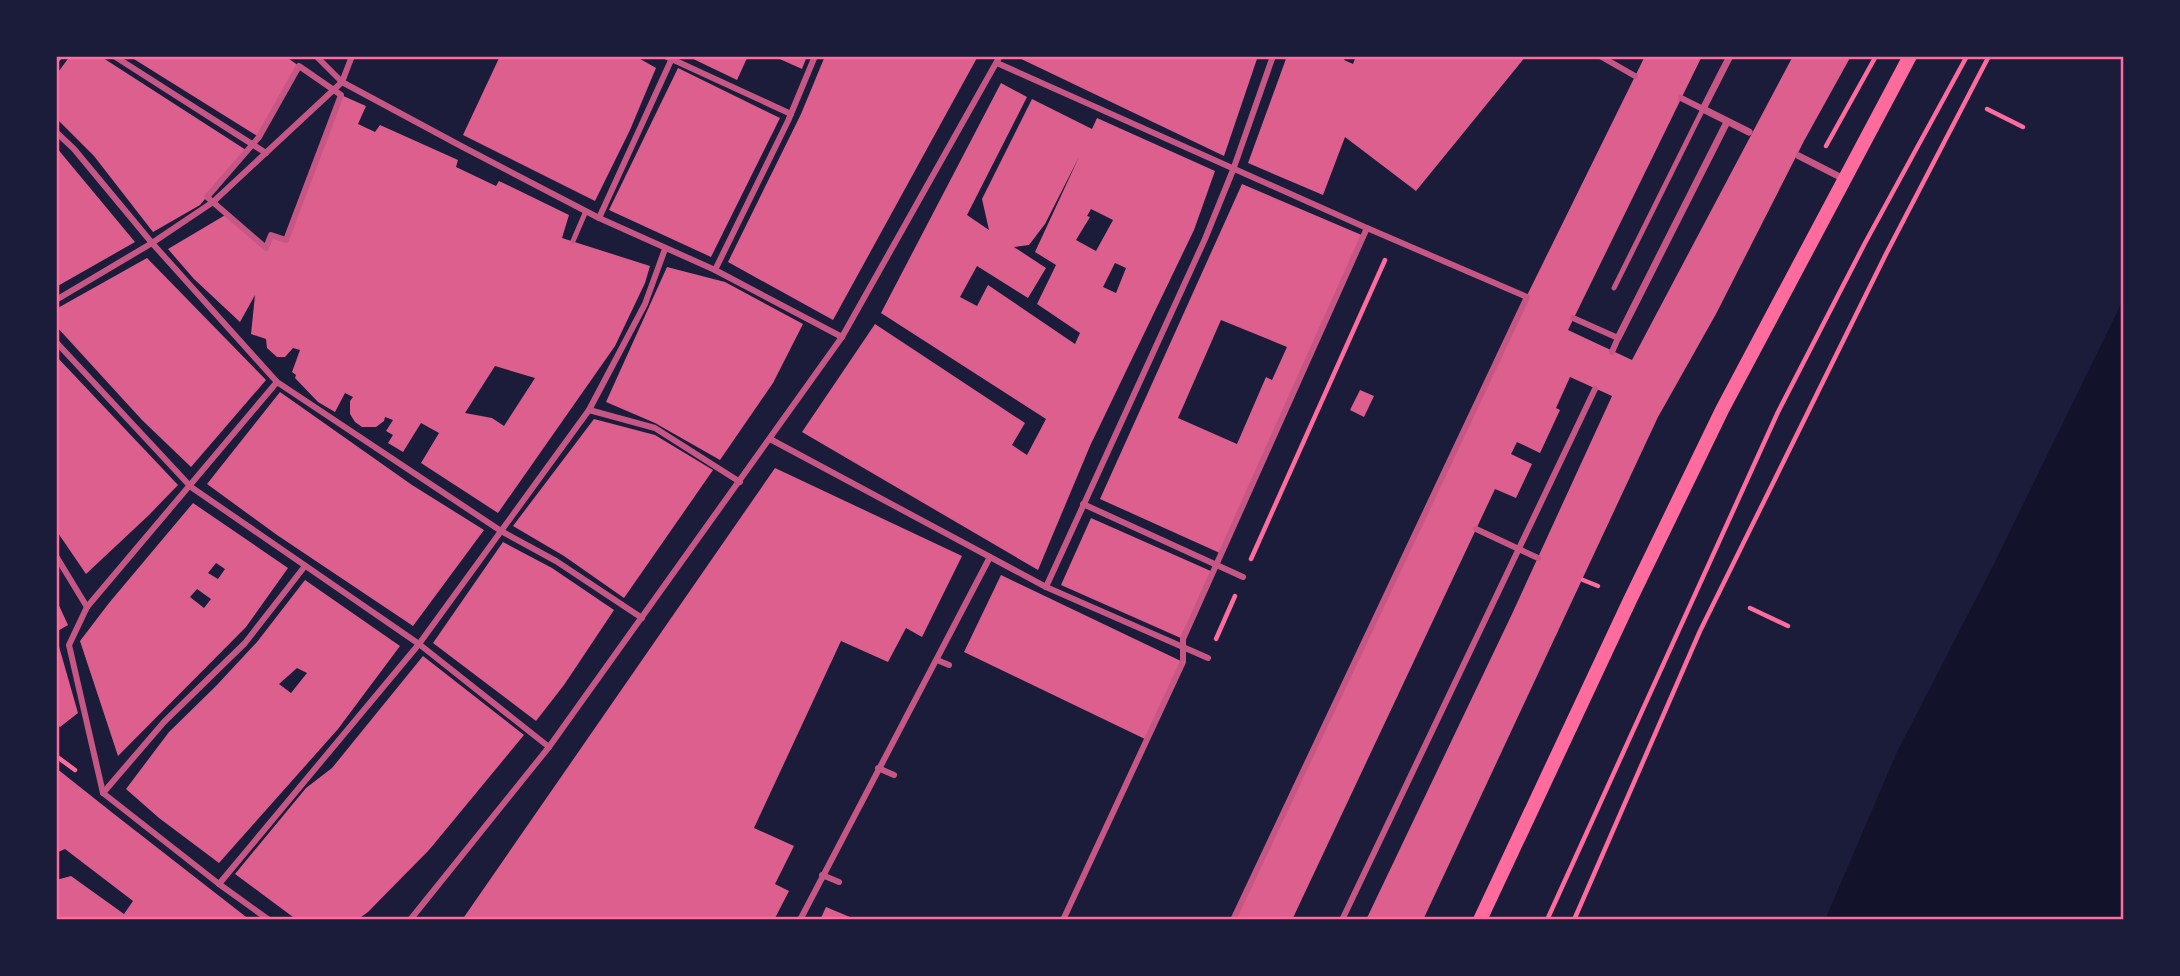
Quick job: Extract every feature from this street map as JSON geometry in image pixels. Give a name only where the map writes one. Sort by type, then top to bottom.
[{"type":"main road","points":[[1480,920],[1722,410],[1910,56]]},
{"type":"street","points":[[56,61],[60,56]]},
{"type":"street","points":[[114,56],[267,153]]},
{"type":"street","points":[[316,56],[342,82],[599,218],[715,270],[842,337]]},
{"type":"street","points":[[56,300],[152,243],[213,202],[342,82],[352,56]]},
{"type":"street","points":[[715,270],[791,114],[815,56]]},
{"type":"street","points":[[1046,587],[1205,239],[1233,170],[1273,56]]},
{"type":"street","points":[[1601,56],[1635,76]]},
{"type":"street","points":[[1703,109],[1730,56]]},
{"type":"street","points":[[599,218],[670,57],[791,114]]},
{"type":"street","points":[[410,920],[549,747],[842,337],[998,59],[1233,170],[1527,296],[1233,920]]},
{"type":"street","points":[[299,66],[341,95],[286,240],[271,235],[266,248],[207,197],[253,144],[299,66]]},
{"type":"street","points":[[1681,98],[1748,132]]},
{"type":"street","points":[[1612,352],[1727,122]]},
{"type":"street","points":[[56,132],[74,149],[152,243],[277,382],[501,531],[556,561],[642,618]]},
{"type":"street","points":[[1799,156],[1845,179]]},
{"type":"street","points":[[1063,920],[1184,662],[1183,639],[1367,228]]},
{"type":"street","points":[[219,884],[419,644],[589,410],[645,304],[665,249]]},
{"type":"street","points":[[1573,318],[1618,338]]},
{"type":"street","points":[[56,342],[191,487],[419,644],[549,747]]},
{"type":"street","points":[[269,920],[103,793],[69,645],[87,607],[277,382]]},
{"type":"street","points":[[1342,920],[1595,389]]},
{"type":"street","points":[[589,410],[655,428],[740,482]]},
{"type":"street","points":[[769,439],[1046,587],[1208,658]]},
{"type":"street","points":[[1083,504],[1243,577]]},
{"type":"street","points":[[1476,529],[1538,558]]},
{"type":"street","points":[[56,556],[87,607]]},
{"type":"street","points":[[800,920],[990,557]]},
{"type":"street","points":[[103,793],[164,722],[245,643],[305,566]]},
{"type":"street","points":[[937,660],[949,665]]},
{"type":"street","points":[[878,768],[894,775]]},
{"type":"street","points":[[822,875],[839,882]]},
{"type":"lane","points":[[1614,288],[1703,109]]},
{"type":"lane","points":[[573,241],[586,211]]},
{"type":"path","points":[[1826,146],[1875,56]]},
{"type":"path","points":[[1547,920],[1778,412],[1865,243],[1967,56]]},
{"type":"path","points":[[1574,920],[1700,631],[1886,254],[1989,56]]},
{"type":"path","points":[[1987,110],[2023,127]]},
{"type":"path","points":[[1583,580],[1598,586]]},
{"type":"path","points":[[1750,608],[1788,626]]},
{"type":"shaded area","points":[[2124,298],[2124,920],[1825,920],[1897,752],[1994,564]]},
{"type":"building","points":[[70,56],[100,56],[246,150],[200,205],[153,232],[94,156],[56,118],[56,75]]},
{"type":"building","points":[[129,56],[285,56],[299,66],[259,137]]},
{"type":"building","points":[[500,56],[635,56],[656,68],[630,130],[595,201],[463,135]]},
{"type":"building","points":[[687,56],[748,56],[737,80]]},
{"type":"building","points":[[773,56],[807,56],[802,69]]},
{"type":"building","points":[[825,56],[978,56],[833,320],[728,262],[801,114]]},
{"type":"building","points":[[1015,56],[1155,58],[1258,56],[1224,156]]},
{"type":"building","points":[[1287,56],[1346,56],[1344,60],[1353,64],[1356,56],[1526,56],[1416,191],[1345,137],[1323,195],[1248,163]]},
{"type":"building","points":[[1645,56],[1702,56],[1568,330],[1632,360],[1793,56],[1851,56],[1804,141],[1716,314],[1658,417],[1423,920],[1366,920],[1512,614],[1612,396],[1570,377],[1556,408],[1560,410],[1540,453],[1517,442],[1511,454],[1532,464],[1516,498],[1495,489],[1292,920],[1233,920],[1511,328]]},
{"type":"building","points":[[678,68],[780,118],[711,257],[609,210]]},
{"type":"building","points":[[1001,83],[1027,97],[967,215],[989,230],[982,199],[1032,99],[1092,129],[1097,118],[1215,171],[1194,230],[1090,446],[1038,570],[802,432],[875,324],[1025,423],[1012,445],[1027,455],[1046,419],[881,313]],"holes":[[[1079,157],[1035,252],[1056,265],[1037,304],[1080,333],[1075,344],[988,285],[977,306],[960,297],[977,266],[1028,298],[1046,268],[1014,247],[1029,245],[1045,224]],[[1091,209],[1113,220],[1096,251],[1076,240],[1090,217],[1087,216]],[[1115,263],[1126,268],[1116,293],[1103,287]]]},
{"type":"building","points":[[341,95],[366,106],[358,124],[375,132],[380,125],[458,160],[456,167],[496,186],[499,181],[569,215],[562,238],[650,266],[645,283],[615,346],[498,513],[421,463],[439,433],[421,423],[403,452],[388,443],[393,435],[386,431],[393,420],[385,417],[376,427],[362,427],[350,414],[350,401],[353,397],[345,393],[335,412],[318,402],[292,372],[300,350],[293,348],[285,357],[277,357],[267,348],[266,339],[251,334],[255,295],[240,322],[194,279],[168,249],[227,214],[266,248],[271,235],[286,240]],"holes":[[[495,366],[535,378],[504,426],[492,418],[465,413]]]},
{"type":"building","points":[[56,147],[135,242],[56,287]]},
{"type":"building","points":[[1242,184],[1364,236],[1222,554],[1100,499]],"holes":[[[1221,320],[1287,347],[1272,380],[1266,377],[1237,444],[1178,418]]]},
{"type":"building","points":[[147,258],[266,380],[191,467],[142,420],[56,326],[56,309]]},
{"type":"building","points":[[667,267],[725,282],[803,324],[773,383],[720,460],[655,423],[606,402]]},
{"type":"building","points":[[56,356],[178,485],[86,574],[56,530]]},
{"type":"building","points":[[1360,390],[1374,396],[1364,417],[1350,410]]},
{"type":"building","points":[[280,392],[412,485],[484,530],[413,626],[277,535],[207,484]]},
{"type":"building","points":[[594,419],[655,435],[713,470],[624,598],[564,556],[513,526]]},
{"type":"building","points":[[775,468],[962,556],[922,637],[906,628],[888,662],[841,641],[754,828],[794,846],[775,884],[789,891],[774,920],[462,920]]},
{"type":"building","points":[[193,503],[288,568],[246,627],[118,756],[80,641]],"holes":[[[216,563],[225,569],[218,579],[208,573]],[[197,589],[211,599],[204,608],[190,597]]]},
{"type":"building","points":[[1091,518],[1213,572],[1183,639],[1061,585]]},
{"type":"building","points":[[503,542],[552,568],[614,610],[564,685],[536,721],[433,643]]},
{"type":"building","points":[[1001,575],[1183,662],[1147,740],[964,652]]},
{"type":"building","points":[[305,580],[400,646],[338,729],[219,863],[159,818],[126,789],[169,732],[257,642]],"holes":[[[297,668],[307,673],[291,693],[279,684]]]},
{"type":"building","points":[[56,599],[68,625],[56,632]]},
{"type":"building","points":[[56,636],[78,713],[60,727],[56,724]]},
{"type":"building","points":[[423,656],[524,735],[429,850],[368,912],[357,920],[297,920],[235,874],[306,788],[332,768]]},
{"type":"building","points":[[56,768],[250,920],[56,920],[56,880],[71,876],[124,914],[133,901],[65,849],[56,853]]},
{"type":"building","points":[[826,907],[857,920],[820,920]]}]
